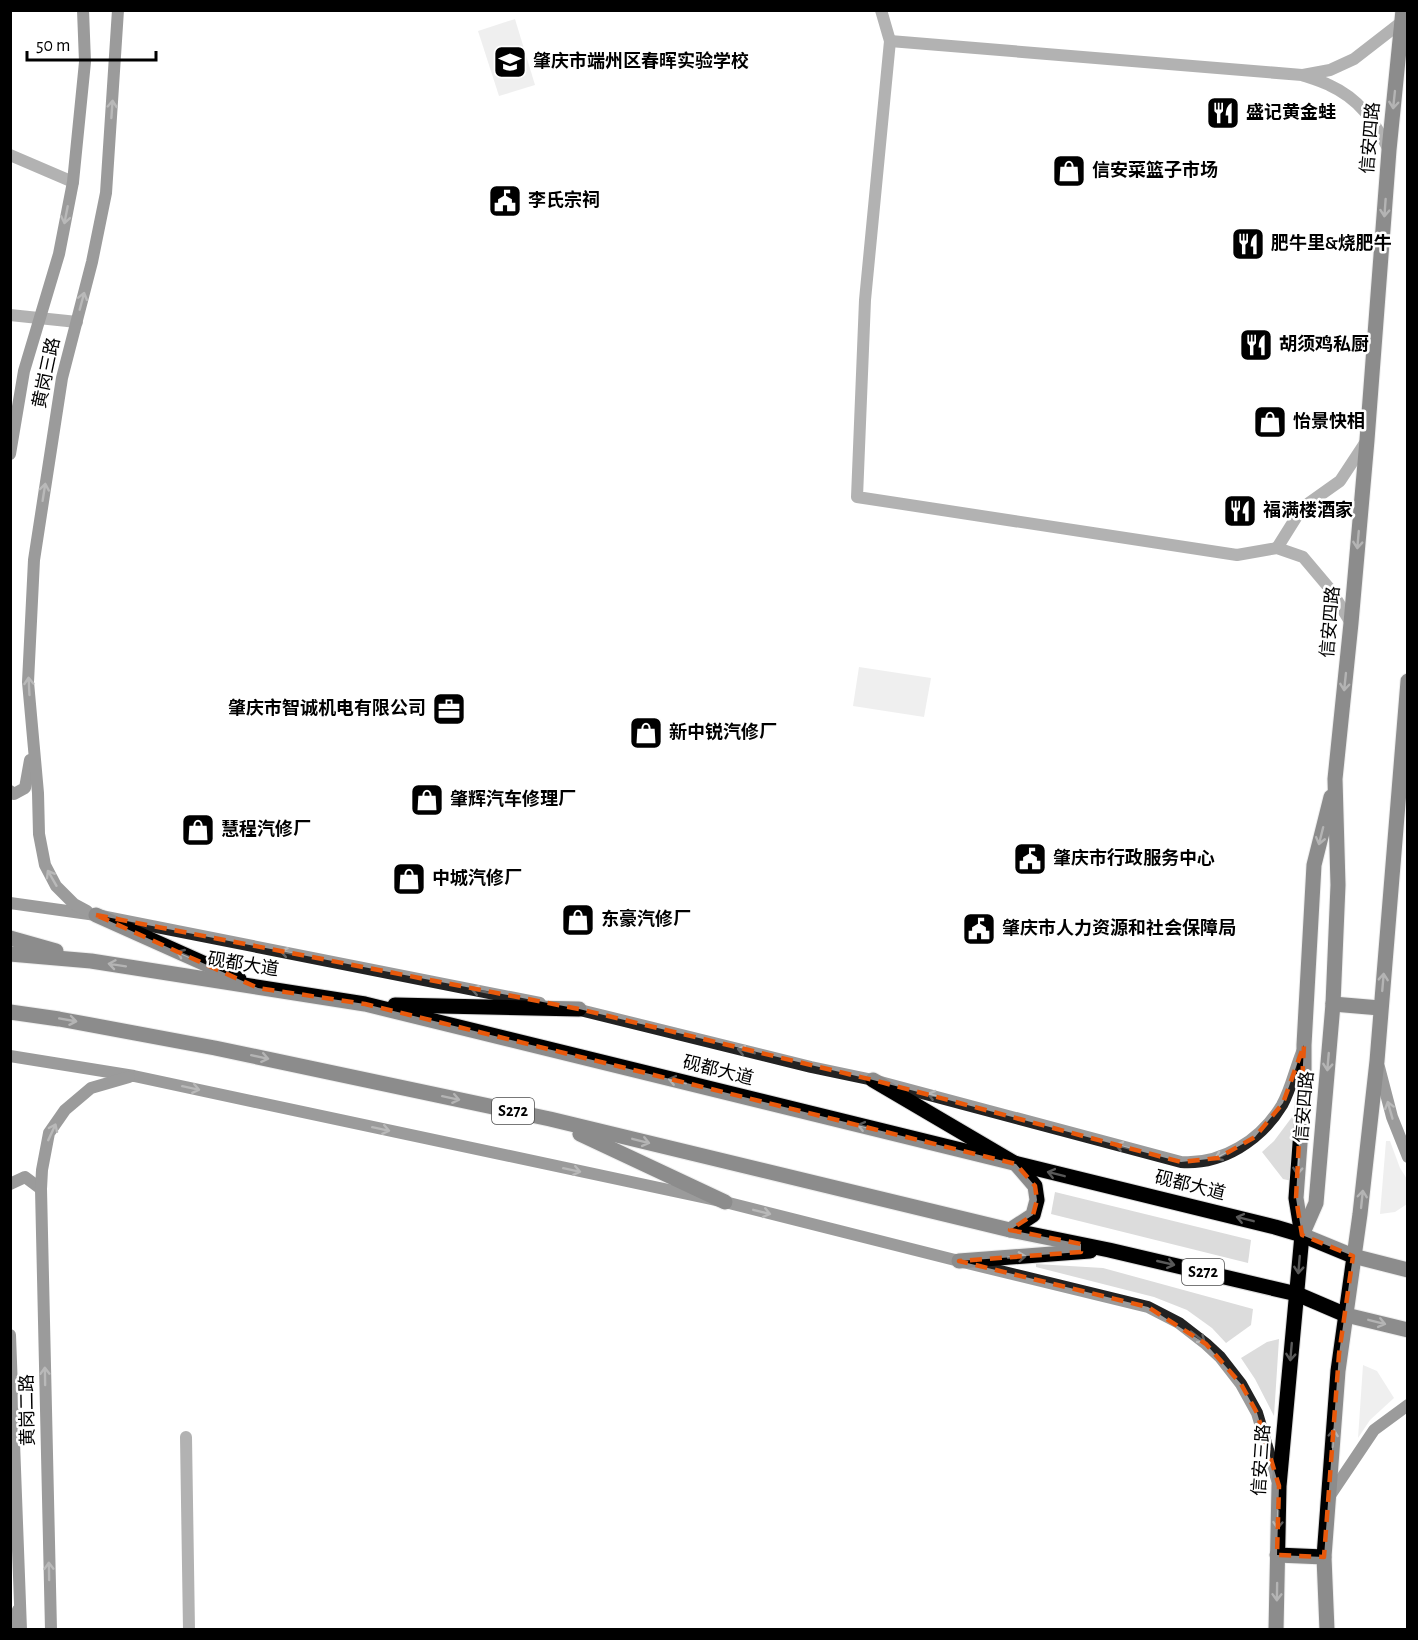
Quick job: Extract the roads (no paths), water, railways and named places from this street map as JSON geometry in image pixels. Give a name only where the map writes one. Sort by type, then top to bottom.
[{"type":"main road","name":"信安四路","points":[[1302,1236],[1316,1203],[1333,1004],[1338,885],[1335,780],[1351,624],[1389,150],[1403,16]]},
{"type":"main road","points":[[1327,1629],[1324,1557],[1339,1354],[1360,1214],[1377,1061],[1380,1008],[1404,775],[1407,681]]},
{"type":"main road","points":[[1302,1236],[1296,1198],[1304,1089],[1304,1045],[1314,865],[1335,780]]},
{"type":"main road","points":[[96,915],[258,987]]},
{"type":"main road","points":[[10,938],[90,961]]},
{"type":"main road","name":"砚都大道","points":[[10,954],[90,961],[365,1004],[1275,1227],[1353,1257],[1407,1270]]},
{"type":"main road","points":[[365,1004],[579,1009]]},
{"type":"main road","points":[[1333,1004],[1380,1008]]},
{"type":"main road","name":"S272","points":[[10,1012],[215,1048],[550,1119],[1010,1230],[1109,1250],[1297,1294],[1346,1315],[1407,1330]]},
{"type":"main road","points":[[873,1080],[1016,1164],[1035,1186],[1037,1200],[1033,1215],[1010,1230]]},
{"type":"main road","points":[[550,1119],[725,1202]]},
{"type":"main road","name":"信安三路","points":[[1276,1629],[1279,1486],[1302,1236]]},
{"type":"main road","points":[[959,1262],[1109,1250]]},
{"type":"main road","points":[[1277,1555],[1324,1557]]},
{"type":"street","name":"黄岗三路","points":[[10,454],[24,371],[59,254],[73,182],[85,62],[83,10]]},
{"type":"street","name":"黄岗三路","points":[[33,744],[28,682],[34,560],[62,378],[92,262],[106,193],[118,10]]},
{"type":"street","points":[[881,10],[890,41],[865,300],[856,497],[1237,555],[1277,548],[1303,557],[1330,589],[1351,624]]},
{"type":"street","points":[[890,41],[1302,75],[1330,70],[1354,59],[1403,16]]},
{"type":"street","points":[[1302,75],[1329,85],[1366,111],[1389,150]]},
{"type":"street","points":[[10,155],[73,182]]},
{"type":"street","points":[[10,315],[77,322]]},
{"type":"street","points":[[1277,548],[1302,508],[1340,481],[1367,440]]},
{"type":"street","points":[[10,791],[14,794],[25,788],[33,744]]},
{"type":"street","points":[[33,744],[39,834],[45,865],[56,886],[74,904],[96,915]]},
{"type":"street","points":[[10,903],[96,915],[528,1001],[579,1009],[811,1067],[873,1080],[1181,1162],[1195,1163],[1218,1158],[1256,1137],[1283,1103],[1304,1045]]},
{"type":"street","points":[[10,1056],[134,1076],[725,1202],[959,1262],[1148,1307],[1179,1323],[1206,1344],[1220,1357],[1241,1384],[1257,1413],[1279,1486]]},
{"type":"street","points":[[1377,1061],[1392,1117],[1407,1157]]},
{"type":"street","name":"黄岗二路","points":[[51,1629],[42,1170],[49,1133],[65,1110],[91,1088],[134,1076]]},
{"type":"street","points":[[10,1184],[25,1177],[41,1189]]},
{"type":"street","name":"黄岗二路","points":[[10,1335],[21,1629]]},
{"type":"street","points":[[1329,1497],[1374,1430],[1407,1405]]},
{"type":"street","points":[[186,1437],[189,1629]]},
{"type":"street","points":[[11,1629],[20,1603]]},
{"type":"place","name":"肇庆市端州区春晖实验学校","points":[[510,62]]},
{"type":"place","name":"盛记黄金蛙","points":[[1223,113]]},
{"type":"place","name":"信安菜篮子市场","points":[[1069,171]]},
{"type":"place","name":"李氏宗祠","points":[[505,201]]},
{"type":"place","name":"肥牛里&烧肥牛","points":[[1248,244]]},
{"type":"place","name":"胡须鸡私厨","points":[[1256,345]]},
{"type":"place","name":"怡景快相","points":[[1270,422]]},
{"type":"place","name":"福满楼酒家","points":[[1240,511]]},
{"type":"place","name":"肇庆市智诚机电有限公司","points":[[449,709]]},
{"type":"place","name":"新中锐汽修厂","points":[[646,733]]},
{"type":"place","name":"肇辉汽车修理厂","points":[[427,800]]},
{"type":"place","name":"慧程汽修厂","points":[[198,830]]},
{"type":"place","name":"肇庆市行政服务中心","points":[[1030,859]]},
{"type":"place","name":"中城汽修厂","points":[[409,879]]},
{"type":"place","name":"东豪汽修厂","points":[[578,920]]},
{"type":"place","name":"肇庆市人力资源和社会保障局","points":[[979,929]]}]
